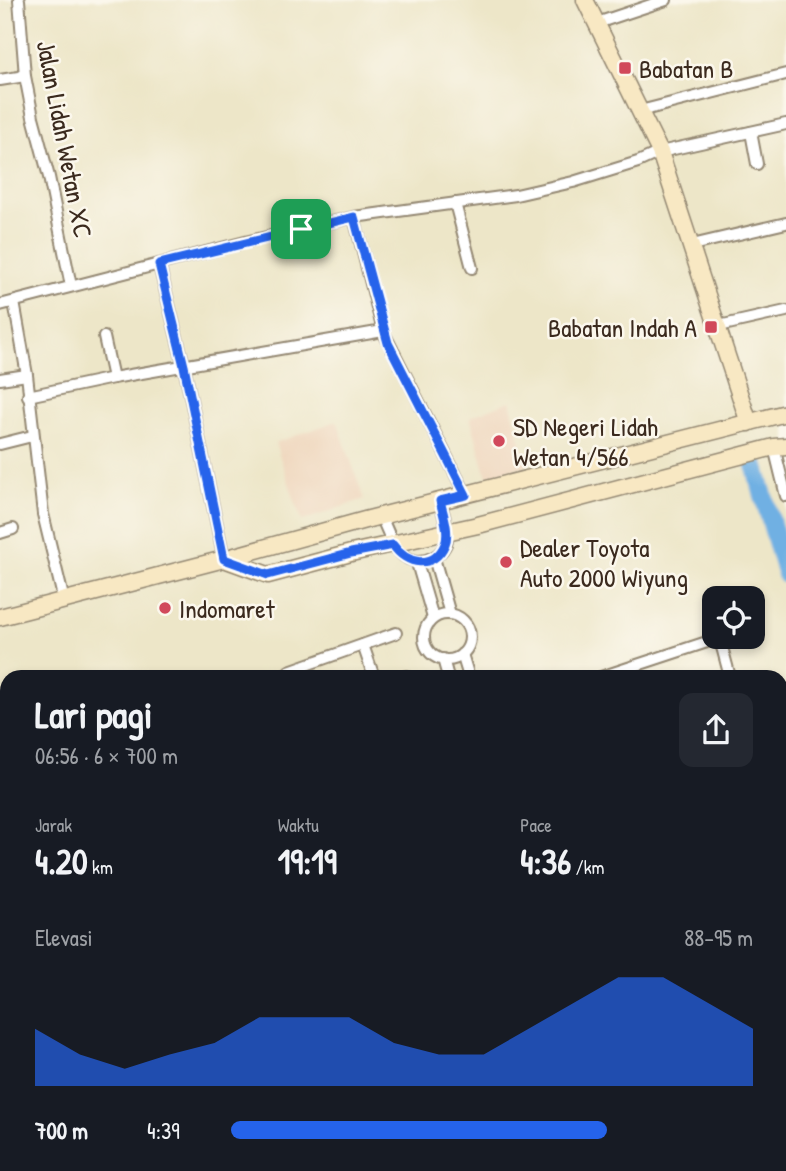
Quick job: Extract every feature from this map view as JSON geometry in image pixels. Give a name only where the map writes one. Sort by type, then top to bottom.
[{"type":"main road","points":[[585,0],[660,152],[754,422],[780,446]]},
{"type":"main road","points":[[0,617],[786,413]]},
{"type":"main road","points":[[224,559],[268,575],[351,553],[446,533],[780,446]]},
{"type":"street","name":"Jalan Lidah Wetan XC","points":[[19,0],[25,76],[71,286]]},
{"type":"street","points":[[597,23],[666,0]]},
{"type":"street","points":[[640,111],[786,74]]},
{"type":"street","points":[[0,80],[25,76]]},
{"type":"street","points":[[0,305],[354,217],[516,195],[573,182],[638,162],[660,152],[786,124]]},
{"type":"street","points":[[751,132],[757,164]]},
{"type":"street","points":[[455,203],[472,268]]},
{"type":"street","points":[[354,217],[383,331],[466,495]]},
{"type":"street","points":[[692,245],[786,223]]},
{"type":"street","points":[[159,264],[184,366],[224,559]]},
{"type":"street","points":[[14,302],[27,375],[43,514],[64,601]]},
{"type":"street","points":[[719,327],[786,311]]},
{"type":"street","points":[[28,396],[113,378],[383,331]]},
{"type":"street","points":[[104,337],[113,378]]},
{"type":"street","points":[[0,379],[27,375]]},
{"type":"street","points":[[0,444],[32,436]]},
{"type":"street","points":[[780,446],[786,496]]},
{"type":"street","points":[[381,516],[393,545],[403,558],[417,563],[434,558],[446,544],[440,501]]},
{"type":"street","points":[[0,533],[13,529]]},
{"type":"street","points":[[434,558],[450,614]]},
{"type":"street","points":[[417,563],[433,618]]},
{"type":"street","points":[[450,614],[460,617],[467,625],[470,635],[462,654],[453,659],[443,659],[428,650],[424,633],[433,618],[450,614]]},
{"type":"street","points":[[292,670],[397,633]]},
{"type":"street","points":[[622,670],[710,641],[717,642],[722,647],[728,670]]},
{"type":"street","points":[[363,645],[372,670]]},
{"type":"street","points":[[462,654],[468,670]]},
{"type":"street","points":[[443,659],[446,670]]},
{"type":"shaded area","name":"SD Negeri Lidah Wetan 4/566","points":[[510,401],[527,466],[487,477],[470,417]]},
{"type":"shaded area","points":[[337,421],[364,499],[302,521],[275,443]]},
{"type":"waterway","points":[[753,459],[786,574]]},
{"type":"place","name":"Babatan B","points":[[625,68]]},
{"type":"place","name":"Babatan Indah A","points":[[711,327]]},
{"type":"place","name":"SD Negeri Lidah Wetan 4/566","points":[[499,441]]},
{"type":"place","name":"Dealer Toyota Auto 2000 Wiyung","points":[[506,562]]},
{"type":"place","name":"Indomaret","points":[[165,608]]},
{"type":"route","points":[[354,217],[383,331],[466,495],[440,501],[446,544],[434,558],[417,563],[403,558],[393,545],[268,575],[224,559],[184,366],[159,264],[301,229],[354,217]]}]
